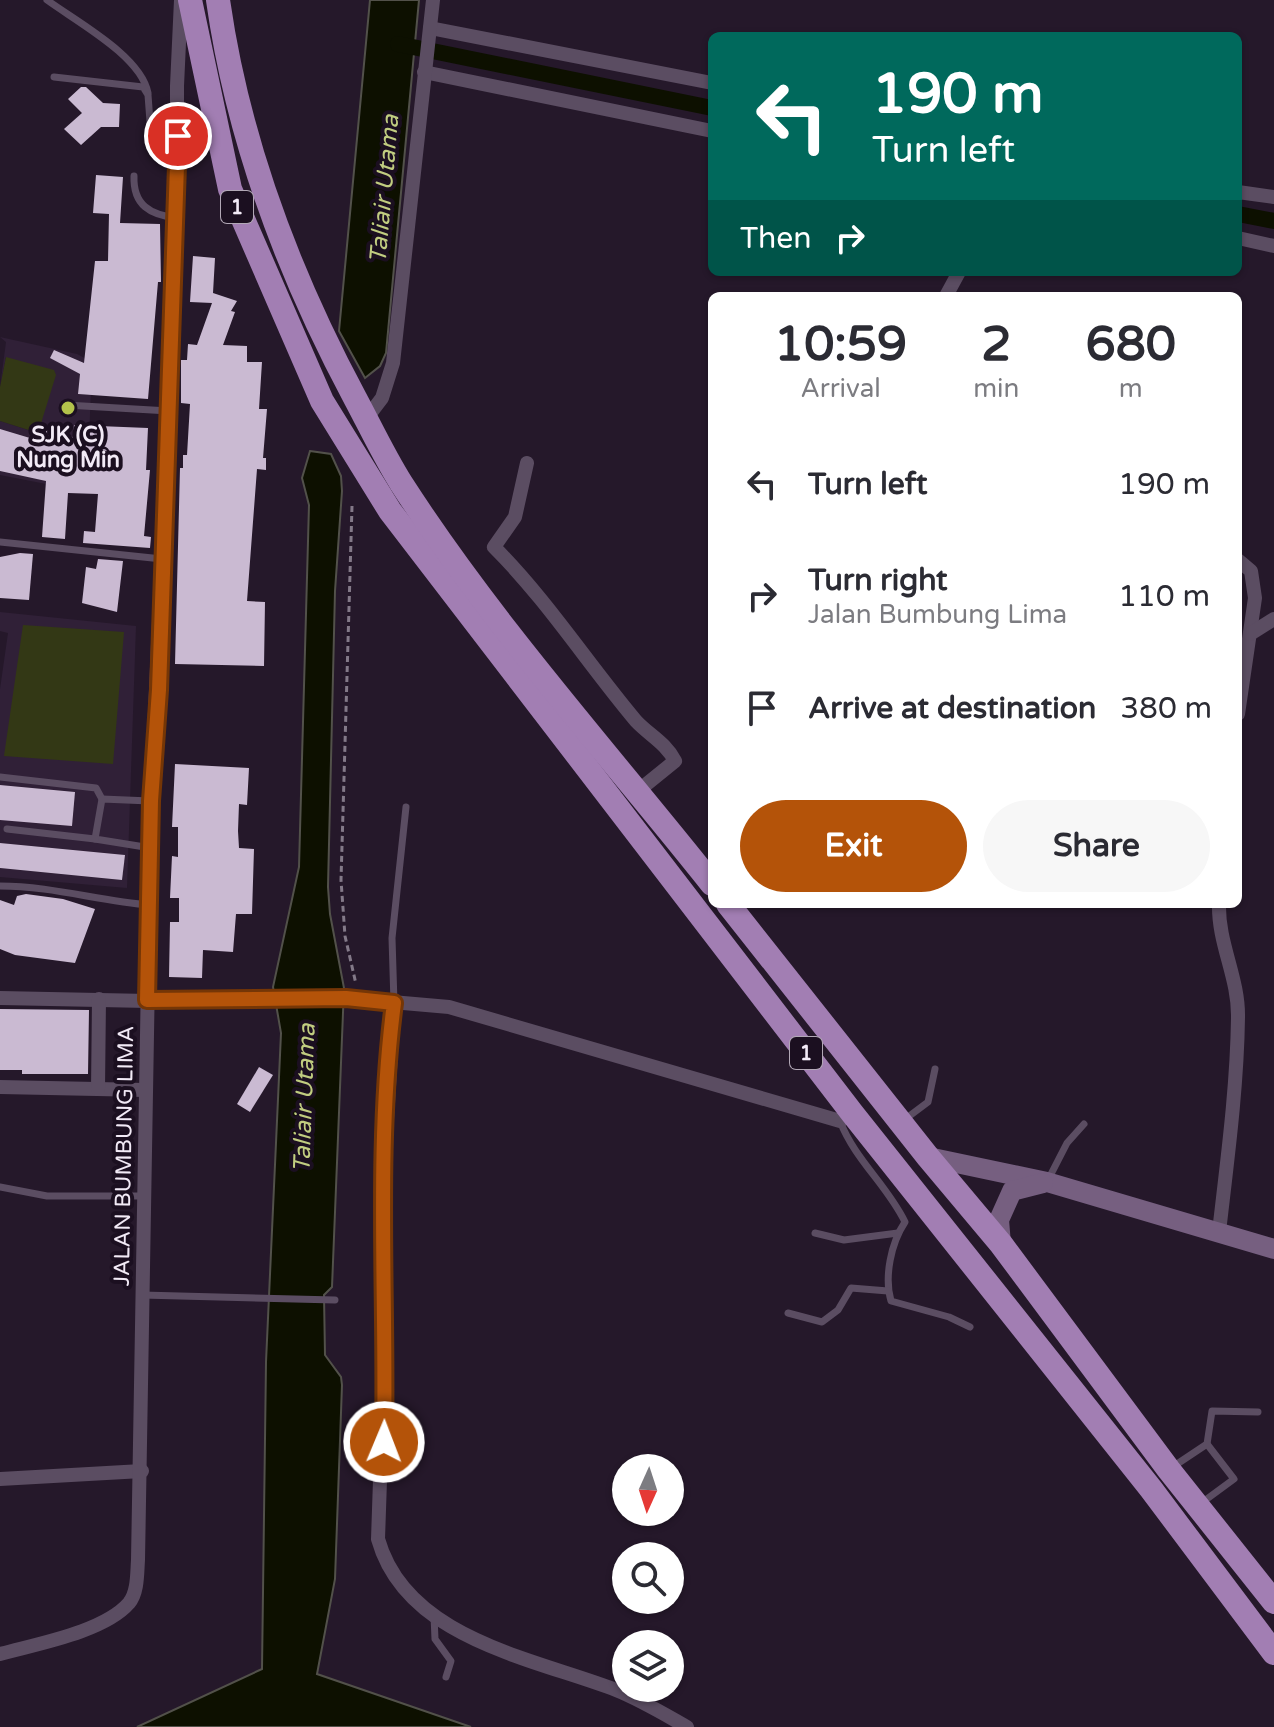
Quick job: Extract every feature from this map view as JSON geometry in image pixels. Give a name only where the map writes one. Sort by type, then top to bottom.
[{"type":"highway","name":"1","points":[[190,0],[212,117],[230,189],[322,401],[348,446],[435,573],[846,1117],[1151,1489],[1274,1653]]},
{"type":"highway","name":"1","points":[[218,0],[236,92],[268,205],[322,336],[399,480],[460,569],[643,787],[708,878]]},
{"type":"highway","name":"1","points":[[731,908],[928,1157],[1001,1244],[1169,1470],[1274,1602]]},
{"type":"main road","points":[[928,1157],[1047,1182],[1274,1249]]},
{"type":"main road","points":[[1001,1244],[999,1220],[1012,1191],[1047,1182]]},
{"type":"street","name":"JALAN BUMBUNG LIMA","points":[[0,1654],[99,1623],[130,1602],[138,1560],[142,1471],[143,1196],[151,801],[177,218],[177,86],[181,0]]},
{"type":"street","points":[[363,414],[382,398],[393,363],[433,0]]},
{"type":"street","points":[[429,32],[708,82]]},
{"type":"street","points":[[424,68],[708,130]]},
{"type":"street","points":[[177,86],[179,76],[186,72],[198,77],[212,117]]},
{"type":"street","points":[[1242,193],[1274,197]]},
{"type":"street","points":[[1242,239],[1274,246]]},
{"type":"street","points":[[527,463],[515,517],[494,547],[537,593],[636,720],[671,752],[675,761],[643,787]]},
{"type":"street","points":[[1242,563],[1251,571],[1255,583],[1242,687]]},
{"type":"street","points":[[1250,634],[1274,619]]},
{"type":"street","points":[[1219,908],[1219,926],[1233,973],[1238,1018],[1219,1232]]},
{"type":"street","points":[[0,998],[346,998],[449,1007],[846,1117]]},
{"type":"street","points":[[98,1089],[99,999]]},
{"type":"street","points":[[394,1003],[381,1220],[386,1304],[378,1539],[391,1571],[434,1616],[472,1637],[620,1692],[687,1727]]},
{"type":"street","points":[[0,1087],[145,1090]]},
{"type":"street","points":[[0,1479],[142,1471]]},
{"type":"lane","points":[[47,0],[128,59],[145,78],[152,148],[178,167]]},
{"type":"lane","points":[[54,77],[143,87],[148,95]]},
{"type":"lane","points":[[134,176],[134,192],[139,204],[161,216],[177,218]]},
{"type":"lane","points":[[66,405],[169,411]]},
{"type":"lane","points":[[0,542],[164,559]]},
{"type":"lane","points":[[0,777],[96,788],[102,799],[95,839]]},
{"type":"lane","points":[[102,799],[151,801]]},
{"type":"lane","points":[[394,1003],[392,938],[406,807]]},
{"type":"lane","points":[[7,829],[151,848]]},
{"type":"lane","points":[[0,886],[66,889],[107,901],[150,905]]},
{"type":"lane","points":[[902,1121],[928,1102],[935,1069]]},
{"type":"lane","points":[[846,1117],[856,1156],[891,1195],[905,1222],[898,1233],[888,1291],[891,1301],[899,1306],[949,1317],[970,1327]]},
{"type":"lane","points":[[1047,1182],[1067,1143],[1084,1124]]},
{"type":"lane","points":[[0,1187],[47,1196],[143,1196]]},
{"type":"lane","points":[[815,1233],[844,1240],[898,1233]]},
{"type":"lane","points":[[788,1313],[822,1322],[838,1310],[851,1288],[888,1291]]},
{"type":"lane","points":[[142,1295],[332,1300]]},
{"type":"lane","points":[[1198,1506],[1234,1479],[1207,1444],[1212,1411],[1258,1412]]},
{"type":"lane","points":[[1169,1470],[1207,1444]]},
{"type":"lane","points":[[434,1616],[435,1639],[451,1661],[446,1677]]},
{"type":"path","points":[[352,506],[342,819],[342,918],[354,979],[368,1000]]},
{"type":"shaded area","name":"SJK (C) Nung Min","points":[[0,337],[77,354],[92,362],[87,492],[0,475],[0,471],[52,482],[70,436],[44,429],[40,441],[0,429],[0,421],[38,433],[6,357],[0,387],[6,342]],"holes":[[[51,358],[91,366],[89,395],[78,394],[80,374]]]},
{"type":"shaded area","points":[[0,612],[136,626],[127,888],[0,877],[0,868],[122,880],[124,855],[0,843],[0,820],[75,792],[0,785],[0,689],[8,633],[0,631]]},
{"type":"green space","points":[[6,357],[54,370],[56,375],[38,433],[0,421],[0,387]]},
{"type":"green space","points":[[23,625],[124,632],[113,764],[4,756]]},
{"type":"water","name":"Taliair Utama","points":[[370,0],[419,0],[386,353],[380,366],[365,378],[339,331]]},
{"type":"water","name":"Taliair Utama","points":[[310,451],[331,454],[341,476],[342,491],[335,591],[328,887],[344,988],[332,1287],[324,1295],[325,1355],[341,1377],[342,1385],[335,1579],[317,1674],[471,1727],[137,1727],[262,1669],[266,1362],[281,1033],[273,987],[299,867],[309,505],[302,478]]},
{"type":"building","points":[[81,87],[86,87],[103,103],[120,104],[119,127],[101,127],[81,145],[64,129],[82,113],[68,99]]},
{"type":"building","points":[[96,175],[123,177],[120,223],[160,224],[161,282],[158,282],[148,399],[78,394],[80,374],[50,358],[54,350],[84,363],[95,261],[108,261],[109,214],[93,213]]},
{"type":"building","points":[[193,256],[215,258],[213,293],[237,301],[231,311],[235,312],[223,345],[247,346],[247,362],[262,362],[259,409],[267,409],[263,458],[266,458],[266,470],[257,469],[247,601],[265,602],[264,666],[175,664],[180,468],[183,468],[183,455],[187,455],[190,404],[181,403],[181,360],[187,360],[188,344],[197,345],[212,303],[190,302]]},
{"type":"building","points":[[74,425],[148,428],[146,470],[150,470],[144,536],[151,537],[150,548],[83,543],[84,531],[95,532],[98,494],[68,493],[65,539],[42,537],[46,481],[0,471],[0,429],[40,441],[44,429],[73,437]]},
{"type":"building","points":[[33,554],[29,600],[0,598],[0,557]]},
{"type":"building","points":[[98,559],[123,561],[117,612],[82,603],[86,567],[96,569]]},
{"type":"building","points":[[175,764],[249,768],[247,805],[239,804],[238,831],[239,848],[254,849],[252,914],[236,914],[233,952],[203,950],[202,978],[169,977],[170,922],[179,922],[179,898],[170,898],[172,856],[178,857],[178,827],[172,827]]},
{"type":"building","points":[[0,785],[75,792],[72,826],[0,820]]},
{"type":"building","points":[[0,843],[125,855],[122,880],[0,868]]},
{"type":"building","points":[[26,894],[63,899],[95,909],[75,963],[15,955],[0,949],[0,900],[14,905],[17,896]]},
{"type":"building","points":[[0,1009],[89,1010],[88,1074],[22,1074],[22,1070],[0,1070]]},
{"type":"building","points":[[259,1067],[273,1075],[250,1112],[237,1104]]},
{"type":"waterway","points":[[398,44],[708,107]]},
{"type":"waterway","points":[[1242,215],[1274,221]]},
{"type":"place","name":"SJK (C) Nung Min","points":[[68,408]]},
{"type":"route","points":[[178,136],[159,690],[151,801],[147,1000],[198,1002],[346,998],[394,1003],[381,1220],[386,1304],[384,1442]]}]
